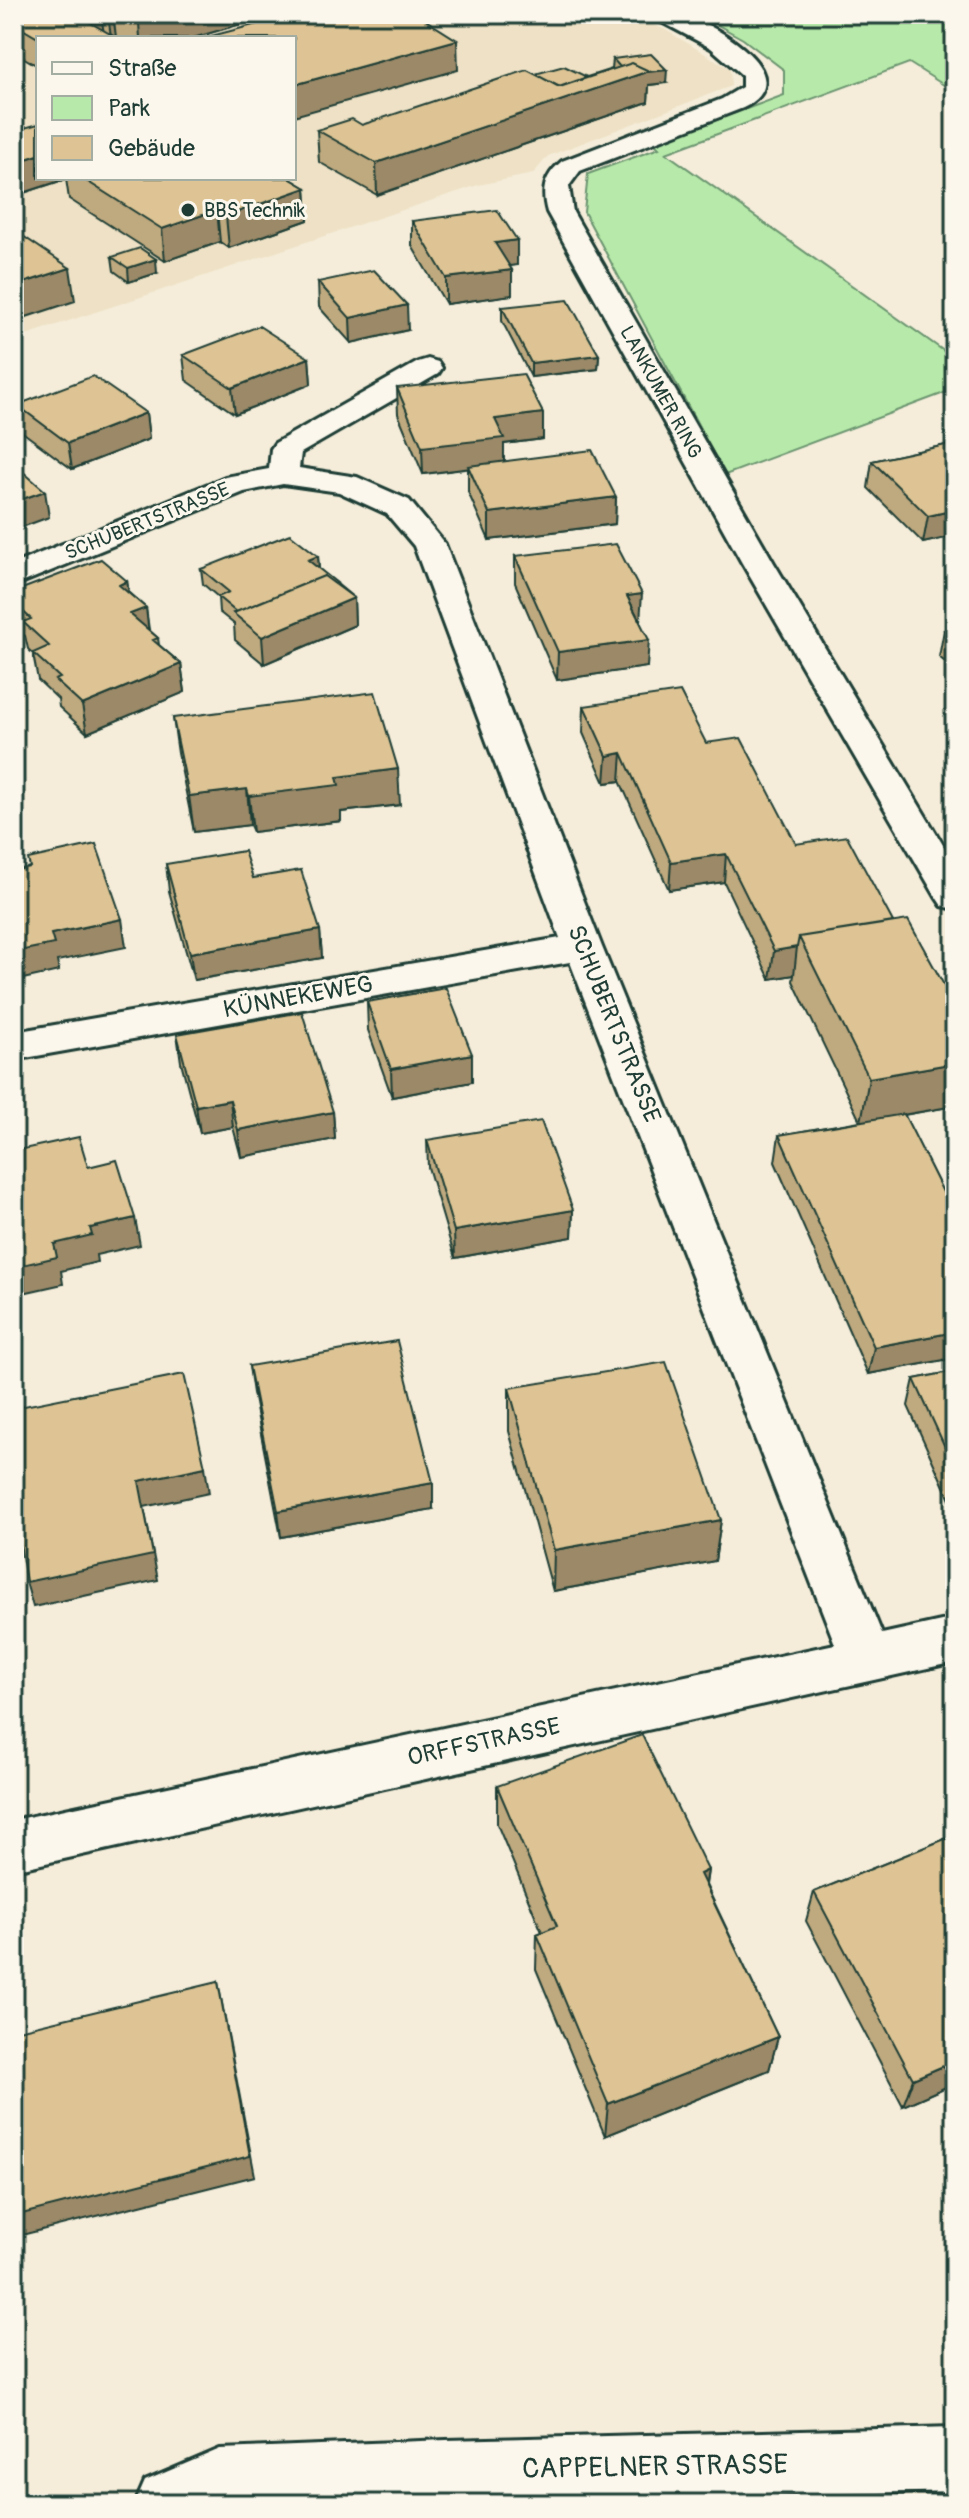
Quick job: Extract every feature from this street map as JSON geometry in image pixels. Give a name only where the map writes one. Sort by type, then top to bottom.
[{"type":"street","name":"LANKUMER RING","points":[[664,14],[695,28],[746,63],[756,77],[755,84],[750,92],[726,106],[571,166],[556,182],[554,191],[560,212],[758,563],[955,897]]},
{"type":"street","points":[[283,475],[286,449],[428,368]]},
{"type":"street","name":"SCHUBERTSTRASSE","points":[[14,576],[236,484],[283,475],[346,484],[398,507],[429,544],[583,947],[866,1658]]},
{"type":"street","name":"KÜNNEKEWEG","points":[[14,1046],[583,947]]},
{"type":"street","name":"ORFFSTRASSE","points":[[14,1845],[955,1640]]},
{"type":"street","name":"CAPPELNER STRASSE","points":[[168,2504],[220,2482],[446,2472],[955,2459]]},
{"type":"shaded area","points":[[14,14],[621,14],[664,29],[730,69],[731,86],[548,156],[533,174],[478,185],[14,339]]},
{"type":"green space","points":[[698,14],[955,14],[955,92],[909,63],[666,153],[955,359],[955,389],[725,475],[584,212],[588,174],[659,148],[654,143],[784,95],[784,70],[743,39]]},
{"type":"building","points":[[14,14],[75,14],[114,36],[36,37],[14,24]]},
{"type":"building","points":[[124,14],[169,14],[139,23]]},
{"type":"building","points":[[295,14],[416,14],[457,40],[296,84],[296,36],[212,36]]},
{"type":"building","points":[[651,54],[667,70],[649,72],[632,63],[620,67],[613,59]]},
{"type":"building","points":[[632,63],[649,71],[376,163],[317,130],[352,119],[362,125],[527,70],[560,87]]},
{"type":"building","points":[[564,66],[587,77],[559,87],[535,74]]},
{"type":"building","points":[[36,125],[36,156],[14,163],[14,131]]},
{"type":"building","points":[[85,180],[292,180],[306,188],[226,216],[217,210],[162,229]]},
{"type":"building","points":[[497,210],[517,240],[495,243],[512,270],[446,278],[412,221]]},
{"type":"building","points":[[14,230],[70,268],[14,286]]},
{"type":"building","points":[[140,248],[156,259],[128,268],[112,257]]},
{"type":"building","points":[[374,270],[407,305],[350,318],[318,282]]},
{"type":"building","points":[[568,300],[599,355],[531,363],[502,307]]},
{"type":"building","points":[[259,326],[309,358],[232,388],[183,355]]},
{"type":"building","points":[[523,374],[543,413],[495,419],[504,438],[422,447],[397,388]]},
{"type":"building","points":[[93,376],[146,413],[68,443],[17,405]]},
{"type":"building","points":[[955,443],[955,510],[928,516],[872,461]]},
{"type":"building","points":[[592,450],[616,497],[489,513],[468,466]]},
{"type":"building","points":[[14,464],[45,491],[14,502]]},
{"type":"building","points":[[290,534],[318,556],[308,560],[337,583],[324,576],[236,612],[218,597],[229,592],[201,569]]},
{"type":"building","points":[[616,544],[642,594],[627,596],[649,640],[558,652],[515,556]]},
{"type":"building","points":[[101,559],[127,581],[119,585],[146,608],[130,614],[158,638],[153,640],[181,664],[82,705],[55,680],[60,678],[33,653],[49,646],[23,622],[31,619],[14,603],[14,592]]},
{"type":"building","points":[[324,576],[354,598],[262,637],[233,613]]},
{"type":"building","points":[[955,626],[955,639],[944,630]]},
{"type":"building","points":[[375,692],[398,769],[337,777],[339,785],[249,796],[247,789],[189,796],[173,718]]},
{"type":"building","points":[[680,692],[706,743],[741,738],[796,844],[847,836],[893,922],[799,937],[797,947],[774,951],[726,854],[671,862],[622,753],[607,756],[584,706]]},
{"type":"building","points":[[96,844],[122,919],[51,934],[54,944],[14,952],[14,871],[30,867],[28,859]]},
{"type":"building","points":[[244,851],[253,878],[301,870],[320,930],[190,953],[166,864]]},
{"type":"building","points":[[908,920],[955,1005],[955,1063],[869,1078],[799,937]]},
{"type":"building","points":[[446,988],[472,1054],[391,1069],[367,1002]]},
{"type":"building","points":[[302,1012],[333,1112],[238,1130],[230,1100],[196,1106],[177,1034]]},
{"type":"building","points":[[904,1114],[955,1216],[955,1332],[874,1347],[779,1135]]},
{"type":"building","points":[[541,1121],[573,1210],[454,1231],[427,1140]]},
{"type":"building","points":[[79,1137],[88,1167],[117,1160],[135,1218],[90,1228],[92,1235],[54,1244],[57,1257],[14,1267],[14,1151]]},
{"type":"building","points":[[397,1341],[433,1483],[278,1511],[249,1366]]},
{"type":"building","points":[[666,1362],[721,1520],[554,1550],[509,1388]]},
{"type":"building","points":[[955,1371],[955,1469],[914,1379]]},
{"type":"building","points":[[184,1374],[205,1467],[139,1481],[153,1555],[26,1582],[14,1504],[14,1408]]},
{"type":"building","points":[[642,1735],[708,1870],[700,1874],[778,2037],[608,2104],[537,1934],[557,1926],[497,1786]]},
{"type":"building","points":[[955,1835],[955,2061],[913,2079],[814,1892]]},
{"type":"building","points":[[218,1982],[250,2156],[14,2216],[14,2031]]},
{"type":"place","name":"BBS Technik","points":[[188,210]]}]
